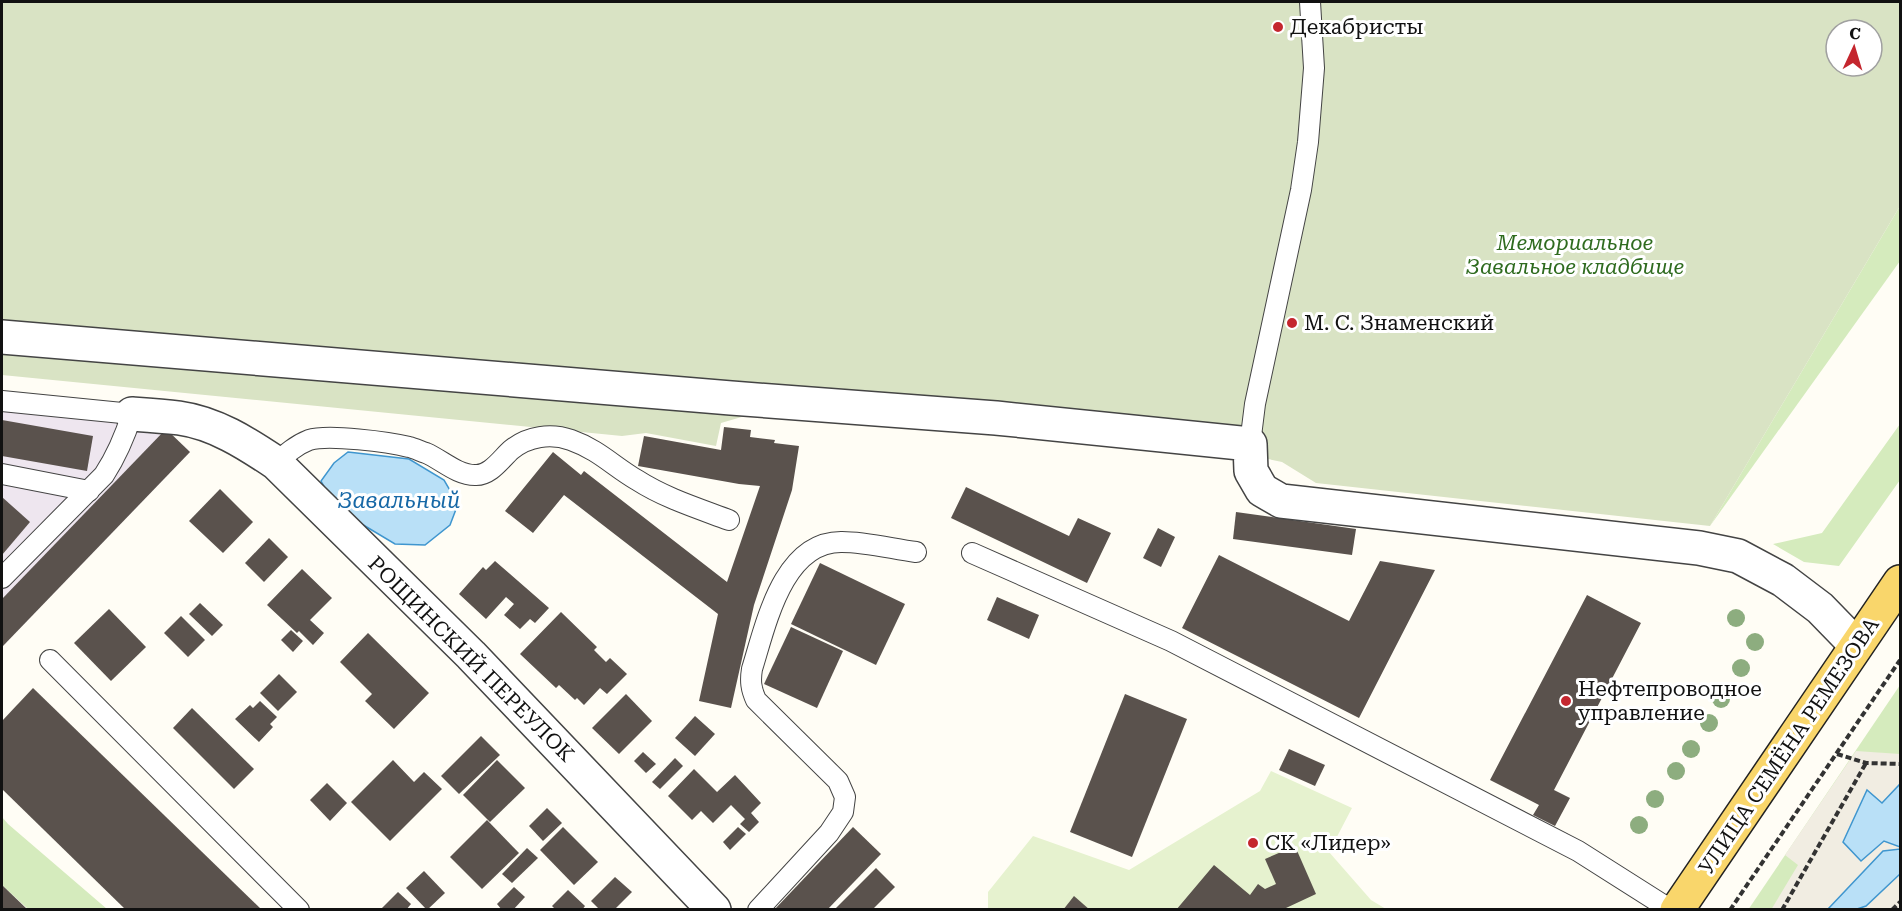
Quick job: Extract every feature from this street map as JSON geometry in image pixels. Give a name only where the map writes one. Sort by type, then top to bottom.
[{"type":"main road","name":"УЛИЦА СЕМЁНА РЕМЕЗОВА","points":[[1677,909],[1900,582]]},
{"type":"street","points":[[2,337],[996,418],[1250,444],[1251,471],[1262,490],[1281,501],[1699,548],[1738,556],[1783,580],[1820,608],[1856,645]]},
{"type":"street","name":"РОЩИНСКИЙ ПЕРЕУЛОК","points":[[132,414],[181,418],[213,427],[245,442],[276,463],[471,655],[714,909]]},
{"type":"lane","points":[[1250,444],[1255,404],[1301,190],[1308,142],[1314,68],[1310,2]]},
{"type":"lane","points":[[2,401],[132,414],[125,438],[104,475],[2,578]]},
{"type":"lane","points":[[276,463],[290,450],[310,440],[333,437],[410,447],[434,457],[463,474],[478,476],[492,468],[512,449],[526,440],[546,436],[569,440],[597,451],[636,480],[663,496],[729,520]]},
{"type":"lane","points":[[2,474],[89,491]]},
{"type":"lane","points":[[758,909],[829,833],[843,812],[845,797],[838,781],[756,700],[752,691],[750,679],[752,669],[773,600],[788,575],[806,553],[824,544],[843,542],[916,552]]},
{"type":"lane","points":[[972,553],[1171,641],[1578,851],[1671,909]]},
{"type":"lane","points":[[50,660],[299,909]]},
{"type":"path","points":[[1730,909],[1900,660]]},
{"type":"path","points":[[1837,754],[1866,763],[1900,764]]},
{"type":"path","points":[[1782,909],[1866,763]]},
{"type":"path","points":[[1892,909],[1900,902]]},
{"type":"shaded area","points":[[2,410],[166,429],[190,452],[2,647]]},
{"type":"shaded area","points":[[1856,751],[1900,754],[1900,784],[1882,804],[1867,790],[1884,841],[1900,849],[1883,852],[1828,909],[1771,910],[1798,865],[1785,855]]},
{"type":"shaded area","points":[[1900,874],[1900,909],[1857,910],[1866,906]]},
{"type":"green space","name":"Мемориальное Завальное кладбище","points":[[2,2],[1900,2],[1900,206],[1710,526],[1316,483],[1282,462],[1218,448],[745,416],[721,423],[716,446],[646,433],[622,436],[2,375]]},
{"type":"green space","points":[[1900,206],[1900,261],[1710,526]]},
{"type":"green space","points":[[1900,424],[1900,480],[1839,566],[1804,562],[1773,544],[1822,533]]},
{"type":"green space","points":[[1900,685],[1900,909],[1748,910]]},
{"type":"green space","name":"СК «Лидер»","points":[[1271,771],[1352,808],[1329,852],[1371,900],[1386,909],[988,910],[988,892],[1033,836],[1129,870],[1260,791]]},
{"type":"green space","points":[[2,817],[107,909],[28,909],[2,885]]},
{"type":"water","name":"Завальный","points":[[348,452],[409,459],[444,480],[458,504],[450,525],[425,545],[395,544],[360,523],[334,504],[321,481],[334,463]]},
{"type":"water","points":[[1900,784],[1900,847],[1884,841],[1861,861],[1843,842],[1867,790],[1882,803]]},
{"type":"water","points":[[1900,849],[1900,874],[1866,906],[1857,909],[1828,909],[1883,851]]},
{"type":"building","points":[[2,420],[93,436],[87,471],[2,456]]},
{"type":"building","points":[[724,427],[751,430],[750,437],[799,446],[792,490],[754,605],[731,708],[699,701],[718,614],[564,495],[533,533],[505,511],[553,452],[581,475],[584,471],[727,582],[760,486],[638,466],[644,436],[721,450]]},
{"type":"building","points":[[166,429],[190,452],[2,647],[2,599]]},
{"type":"building","points":[[966,487],[1069,536],[1078,518],[1111,533],[1087,583],[951,518]]},
{"type":"building","points":[[220,489],[253,522],[223,553],[189,521]]},
{"type":"building","points":[[2,497],[30,522],[2,555]]},
{"type":"building","points":[[1236,512],[1356,529],[1352,555],[1233,539]]},
{"type":"building","points":[[1158,528],[1175,537],[1161,567],[1143,558]]},
{"type":"building","points":[[269,538],[288,557],[264,582],[245,563]]},
{"type":"building","points":[[1219,555],[1349,621],[1380,561],[1435,570],[1359,718],[1182,628]]},
{"type":"building","points":[[495,561],[549,608],[535,623],[530,619],[520,629],[504,615],[514,604],[506,597],[486,619],[459,594],[483,567],[486,570]]},
{"type":"building","points":[[820,563],[905,604],[876,665],[791,624]]},
{"type":"building","points":[[302,569],[332,598],[310,620],[324,633],[313,645],[267,605]]},
{"type":"building","name":"Нефтепроводное управление","points":[[1587,595],[1641,623],[1554,790],[1570,798],[1555,826],[1533,815],[1539,805],[1490,780]]},
{"type":"building","points":[[997,597],[1039,615],[1029,639],[987,620]]},
{"type":"building","points":[[200,603],[223,625],[212,636],[189,614]]},
{"type":"building","points":[[109,609],[146,647],[111,681],[74,643]]},
{"type":"building","points":[[561,612],[597,647],[594,650],[606,662],[610,658],[627,674],[607,694],[600,688],[584,705],[559,685],[556,688],[520,654]]},
{"type":"building","points":[[181,616],[205,640],[188,657],[164,633]]},
{"type":"building","points":[[791,627],[843,651],[817,708],[764,684]]},
{"type":"building","points":[[291,630],[303,641],[293,652],[281,640]]},
{"type":"building","points":[[368,633],[429,693],[394,729],[365,701],[372,694],[340,662]]},
{"type":"building","points":[[279,674],[297,692],[278,711],[260,693]]},
{"type":"building","points":[[33,688],[262,910],[126,910],[2,789],[2,721]]},
{"type":"building","points":[[626,694],[652,721],[619,754],[592,728]]},
{"type":"building","points":[[1125,694],[1187,719],[1132,857],[1070,832]]},
{"type":"building","points":[[260,701],[277,717],[270,724],[273,727],[259,742],[235,719],[250,705],[253,708]]},
{"type":"building","points":[[192,708],[254,769],[234,789],[173,728]]},
{"type":"building","points":[[695,716],[715,734],[695,756],[675,738]]},
{"type":"building","points":[[481,736],[500,755],[459,794],[441,776]]},
{"type":"building","points":[[1289,749],[1325,765],[1315,786],[1279,770]]},
{"type":"building","points":[[643,752],[656,764],[646,773],[634,761]]},
{"type":"building","points":[[675,758],[683,766],[660,789],[652,782]]},
{"type":"building","points":[[393,760],[414,782],[424,772],[442,789],[390,841],[351,802]]},
{"type":"building","points":[[497,760],[525,788],[490,822],[463,795]]},
{"type":"building","points":[[694,769],[717,792],[735,775],[761,803],[751,813],[759,822],[749,832],[740,824],[745,819],[731,805],[713,823],[701,811],[692,820],[668,796]]},
{"type":"building","points":[[327,783],[347,803],[330,821],[310,800]]},
{"type":"building","points":[[547,808],[562,823],[543,841],[529,826]]},
{"type":"building","points":[[487,820],[519,853],[482,889],[450,857]]},
{"type":"building","points":[[563,827],[598,862],[574,885],[540,850]]},
{"type":"building","points":[[738,827],[746,834],[730,850],[723,842]]},
{"type":"building","points":[[853,827],[881,854],[827,910],[774,910]]},
{"type":"building","points":[[1295,846],[1316,894],[1286,908],[1289,910],[1176,910],[1214,865],[1250,895],[1258,884],[1265,889],[1276,884],[1265,859]]},
{"type":"building","points":[[527,848],[538,858],[512,883],[502,874]]},
{"type":"building","points":[[876,868],[895,887],[872,910],[834,910]]},
{"type":"building","points":[[424,871],[445,893],[427,910],[406,888]]},
{"type":"building","points":[[615,877],[632,892],[614,910],[600,910],[591,901]]},
{"type":"building","points":[[2,885],[28,910],[2,910]]},
{"type":"building","points":[[514,887],[525,897],[513,910],[502,910],[497,904]]},
{"type":"building","points":[[568,890],[585,906],[582,910],[556,910],[552,906]]},
{"type":"building","points":[[398,892],[411,904],[406,910],[380,910]]},
{"type":"building","points":[[1074,896],[1090,910],[1063,910]]},
{"type":"place","name":"Декабристы","points":[[1278,27]]},
{"type":"place","name":"М. С. Знаменский","points":[[1292,323]]},
{"type":"place","name":"Нефтепроводное управление","points":[[1566,701]]},
{"type":"place","name":"СК «Лидер»","points":[[1253,843]]}]
